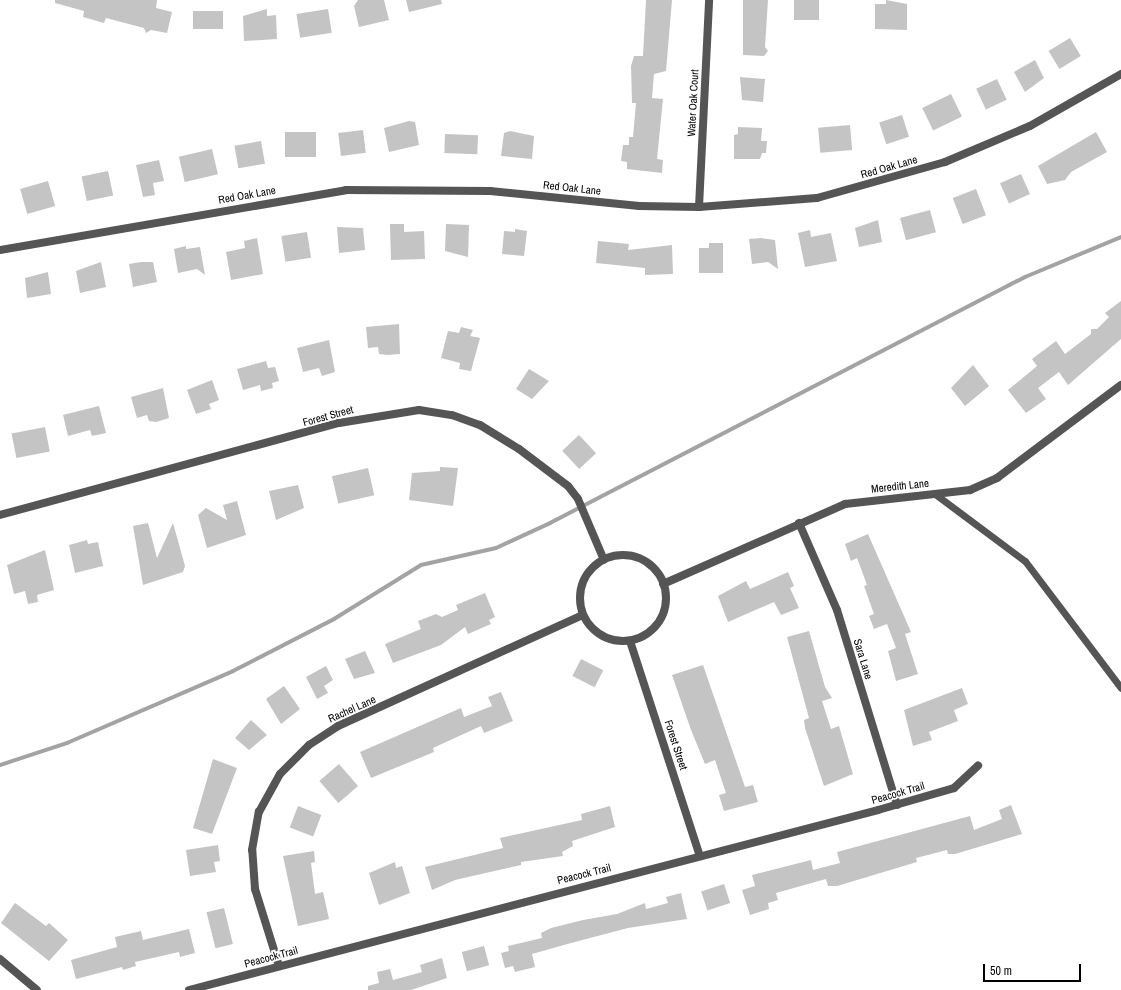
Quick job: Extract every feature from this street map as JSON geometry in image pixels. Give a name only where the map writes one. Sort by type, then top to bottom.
[{"type":"street","name":"Water Oak Court","points":[[699,207],[709,0]]},
{"type":"street","name":"Red Oak Lane","points":[[0,250],[346,190],[490,191],[639,206],[699,207],[817,198],[945,162],[1030,126],[1121,74]]},
{"type":"street","name":"Meredith Lane","points":[[663,584],[845,504],[970,490],[997,478],[1121,385]]},
{"type":"street","name":"Forest Street","points":[[0,515],[339,423],[419,410],[452,415],[480,425],[519,449],[568,486],[578,499],[604,560]]},
{"type":"street","name":"Sara Lane","points":[[799,523],[837,610],[897,805]]},
{"type":"street","points":[[618,556],[639,559],[656,571],[663,584],[666,598],[660,620],[644,636],[630,641],[619,641],[597,633],[583,615],[580,603],[585,578],[604,560],[618,556]]},
{"type":"street","name":"Rachel Lane","points":[[279,966],[256,889],[252,850],[259,812],[280,774],[309,745],[338,726],[583,615]]},
{"type":"street","name":"Forest Street","points":[[630,641],[700,856]]},
{"type":"street","name":"Peacock Trail","points":[[189,990],[897,805],[954,788],[978,766]]},
{"type":"street","points":[[0,959],[37,990]]},
{"type":"lane","points":[[936,494],[1025,561],[1121,688]]},
{"type":"building","points":[[55,0],[157,0],[156,8],[172,12],[167,33],[151,30],[146,33],[144,28],[106,18],[104,23],[83,17],[84,11],[55,3]]},
{"type":"building","points":[[358,0],[384,0],[389,20],[359,27],[354,6]]},
{"type":"building","points":[[406,0],[441,0],[442,4],[409,12]]},
{"type":"building","points":[[646,0],[672,0],[666,71],[654,74],[652,98],[663,99],[657,159],[663,160],[662,173],[627,169],[627,162],[621,161],[623,145],[629,145],[629,137],[633,137],[636,103],[632,103],[631,66],[634,56],[643,56]]},
{"type":"building","points":[[743,0],[768,0],[765,47],[768,51],[764,56],[743,55]]},
{"type":"building","points":[[794,0],[819,0],[819,20],[794,20]]},
{"type":"building","points":[[886,0],[907,4],[907,30],[875,29],[875,4],[886,4]]},
{"type":"building","points":[[267,9],[267,16],[276,15],[277,39],[244,41],[243,16]]},
{"type":"building","points":[[328,9],[332,33],[300,38],[296,14]]},
{"type":"building","points":[[193,11],[223,11],[223,29],[193,29]]},
{"type":"building","points":[[1070,38],[1081,56],[1059,69],[1049,51]]},
{"type":"building","points":[[1035,60],[1044,78],[1025,92],[1014,72]]},
{"type":"building","points":[[740,77],[765,79],[763,102],[742,100]]},
{"type":"building","points":[[997,79],[1007,100],[986,110],[976,89]]},
{"type":"building","points":[[951,94],[962,116],[933,130],[922,108]]},
{"type":"building","points":[[902,115],[909,137],[886,144],[879,122]]},
{"type":"building","points":[[409,121],[415,122],[419,145],[389,152],[384,128]]},
{"type":"building","points":[[850,125],[852,150],[820,153],[818,128]]},
{"type":"building","points":[[738,127],[762,128],[761,141],[767,141],[766,153],[762,153],[760,159],[734,159],[734,135],[738,134]]},
{"type":"building","points":[[363,130],[366,153],[341,156],[338,133]]},
{"type":"building","points":[[510,131],[534,136],[532,159],[501,156],[504,133]]},
{"type":"building","points":[[285,132],[316,132],[316,157],[285,157]]},
{"type":"building","points":[[1096,132],[1107,152],[1071,172],[1065,180],[1047,184],[1038,166]]},
{"type":"building","points":[[445,134],[478,135],[477,154],[444,153]]},
{"type":"building","points":[[261,141],[265,164],[238,168],[234,146]]},
{"type":"building","points":[[212,149],[218,174],[185,182],[179,157]]},
{"type":"building","points":[[159,160],[164,181],[153,183],[155,195],[143,197],[136,165]]},
{"type":"building","points":[[108,171],[113,195],[87,201],[82,177]]},
{"type":"building","points":[[1021,174],[1030,194],[1009,203],[1000,183]]},
{"type":"building","points":[[48,181],[55,206],[27,214],[20,189]]},
{"type":"building","points":[[976,189],[986,215],[963,224],[953,198]]},
{"type":"building","points":[[930,210],[936,232],[906,240],[900,218]]},
{"type":"building","points":[[878,220],[882,242],[859,247],[855,228]]},
{"type":"building","points":[[390,224],[404,224],[404,232],[424,231],[425,259],[391,260]]},
{"type":"building","points":[[446,224],[469,225],[468,257],[445,251]]},
{"type":"building","points":[[337,227],[363,228],[365,250],[339,253]]},
{"type":"building","points":[[515,229],[527,231],[524,256],[502,254],[504,231],[515,232]]},
{"type":"building","points":[[810,230],[811,237],[831,233],[837,261],[805,267],[798,233]]},
{"type":"building","points":[[307,232],[311,258],[285,262],[281,236]]},
{"type":"building","points":[[257,238],[263,274],[231,280],[226,252],[245,248],[244,241]]},
{"type":"building","points":[[761,238],[775,240],[778,269],[768,262],[752,264],[749,239]]},
{"type":"building","points":[[598,241],[629,244],[628,250],[672,245],[673,274],[645,275],[645,268],[596,263]]},
{"type":"building","points":[[709,243],[723,243],[723,273],[699,273],[699,248],[709,248]]},
{"type":"building","points":[[186,246],[186,249],[200,247],[205,275],[197,269],[178,273],[174,249]]},
{"type":"building","points":[[101,262],[106,287],[80,293],[76,271]]},
{"type":"building","points":[[153,262],[157,282],[133,287],[129,264]]},
{"type":"building","points":[[48,272],[51,294],[27,298],[25,278]]},
{"type":"building","points":[[1121,301],[1121,339],[1068,385],[1059,372],[1038,388],[1046,399],[1026,413],[1008,390],[1037,366],[1032,359],[1056,341],[1065,354],[1091,334],[1091,329],[1097,329],[1109,317],[1105,313]]},
{"type":"building","points":[[399,324],[400,354],[379,354],[378,347],[368,348],[366,327]]},
{"type":"building","points":[[461,327],[473,330],[470,336],[480,338],[471,371],[459,369],[460,363],[441,358],[448,331],[459,333]]},
{"type":"building","points":[[329,340],[335,372],[322,376],[319,368],[303,372],[297,348]]},
{"type":"building","points":[[266,361],[268,368],[275,367],[279,381],[272,383],[273,388],[261,391],[260,385],[243,390],[237,369]]},
{"type":"building","points":[[973,365],[989,386],[965,406],[951,388]]},
{"type":"building","points":[[529,369],[549,381],[532,399],[516,389]]},
{"type":"building","points":[[212,380],[219,400],[209,404],[211,409],[196,414],[187,390]]},
{"type":"building","points":[[163,388],[169,418],[156,422],[149,421],[147,415],[137,418],[131,397]]},
{"type":"building","points":[[99,406],[106,433],[92,436],[90,430],[68,436],[63,415]]},
{"type":"building","points":[[45,427],[50,452],[16,458],[12,433]]},
{"type":"building","points":[[579,435],[596,453],[579,469],[562,451]]},
{"type":"building","points":[[440,467],[458,468],[453,506],[409,500],[412,473],[440,471]]},
{"type":"building","points":[[368,468],[374,495],[338,504],[332,476]]},
{"type":"building","points":[[298,485],[304,508],[276,520],[269,491]]},
{"type":"building","points":[[237,501],[246,535],[207,548],[198,515],[206,508],[227,520],[223,505]]},
{"type":"building","points":[[148,523],[157,558],[173,523],[185,566],[183,572],[143,585],[133,526]]},
{"type":"building","points":[[868,534],[911,632],[905,634],[918,674],[896,681],[888,651],[896,648],[887,624],[874,629],[869,616],[874,614],[864,586],[867,585],[857,558],[851,561],[845,544]]},
{"type":"building","points":[[87,540],[88,544],[98,542],[103,566],[75,573],[69,545]]},
{"type":"building","points":[[45,550],[54,590],[37,595],[38,602],[28,604],[25,591],[14,594],[7,565]]},
{"type":"building","points":[[788,572],[794,586],[790,588],[799,608],[781,615],[774,602],[728,622],[718,596],[746,581],[750,589]]},
{"type":"building","points":[[485,593],[495,617],[489,620],[491,624],[468,634],[465,627],[441,645],[393,663],[385,644],[421,629],[418,621],[436,614],[442,617],[458,610],[456,605]]},
{"type":"building","points":[[809,631],[825,687],[832,698],[822,701],[831,729],[839,726],[853,774],[824,786],[805,728],[804,720],[809,718],[787,637]]},
{"type":"building","points":[[365,651],[375,673],[354,679],[345,659]]},
{"type":"building","points":[[581,659],[603,670],[595,687],[572,676]]},
{"type":"building","points":[[703,665],[745,787],[753,785],[758,802],[724,811],[719,795],[726,793],[715,760],[705,764],[691,730],[672,675]]},
{"type":"building","points":[[326,666],[333,680],[324,686],[328,693],[317,699],[306,677]]},
{"type":"building","points":[[284,686],[300,709],[281,724],[266,699]]},
{"type":"building","points":[[962,688],[968,704],[954,710],[958,721],[929,732],[932,740],[913,746],[904,710]]},
{"type":"building","points":[[501,692],[513,721],[484,733],[481,726],[433,748],[434,752],[371,778],[360,752],[461,708],[464,717],[492,706],[488,697]]},
{"type":"building","points":[[251,720],[267,735],[249,750],[235,738]]},
{"type":"building","points":[[213,759],[237,768],[212,834],[193,828]]},
{"type":"building","points":[[339,764],[358,786],[338,803],[319,781]]},
{"type":"building","points":[[1011,805],[1022,834],[955,854],[948,854],[947,850],[916,858],[917,862],[837,886],[828,886],[826,879],[776,893],[778,900],[768,903],[769,909],[750,915],[742,890],[755,886],[752,875],[811,860],[813,870],[840,863],[837,852],[970,816],[974,830],[1002,819],[999,810]]},
{"type":"building","points":[[298,806],[321,815],[313,836],[290,827]]},
{"type":"building","points":[[610,806],[615,827],[572,841],[573,846],[562,852],[563,856],[521,862],[521,865],[455,880],[432,890],[425,867],[503,848],[500,838],[582,820],[581,814]]},
{"type":"building","points":[[218,845],[220,861],[214,862],[216,872],[190,876],[186,850]]},
{"type":"building","points":[[314,851],[315,862],[311,863],[315,894],[323,892],[329,919],[298,926],[283,856]]},
{"type":"building","points":[[395,862],[396,868],[402,866],[410,893],[379,905],[369,873]]},
{"type":"building","points":[[724,884],[730,903],[707,910],[701,891]]},
{"type":"building","points":[[681,893],[687,919],[628,928],[571,943],[532,954],[535,967],[515,972],[513,966],[505,968],[501,953],[509,951],[508,946],[542,938],[541,933],[551,928],[617,914],[645,903],[646,909],[668,903],[666,897]]},
{"type":"building","points":[[15,903],[46,926],[49,923],[68,940],[49,961],[1,923]]},
{"type":"building","points":[[224,908],[233,944],[215,948],[207,912]]},
{"type":"building","points":[[189,929],[195,953],[180,957],[179,952],[135,962],[136,966],[123,970],[122,967],[76,979],[71,960],[117,947],[115,937],[141,931],[143,940]]},
{"type":"building","points":[[484,946],[489,965],[467,971],[462,952]]},
{"type":"building","points":[[442,958],[447,978],[411,990],[368,990],[368,986],[379,983],[377,972],[390,969],[393,980],[422,972],[420,965]]},
{"type":"waterway","points":[[0,765],[67,743],[233,671],[334,619],[421,565],[496,548],[550,523],[1025,277],[1121,237]]}]
